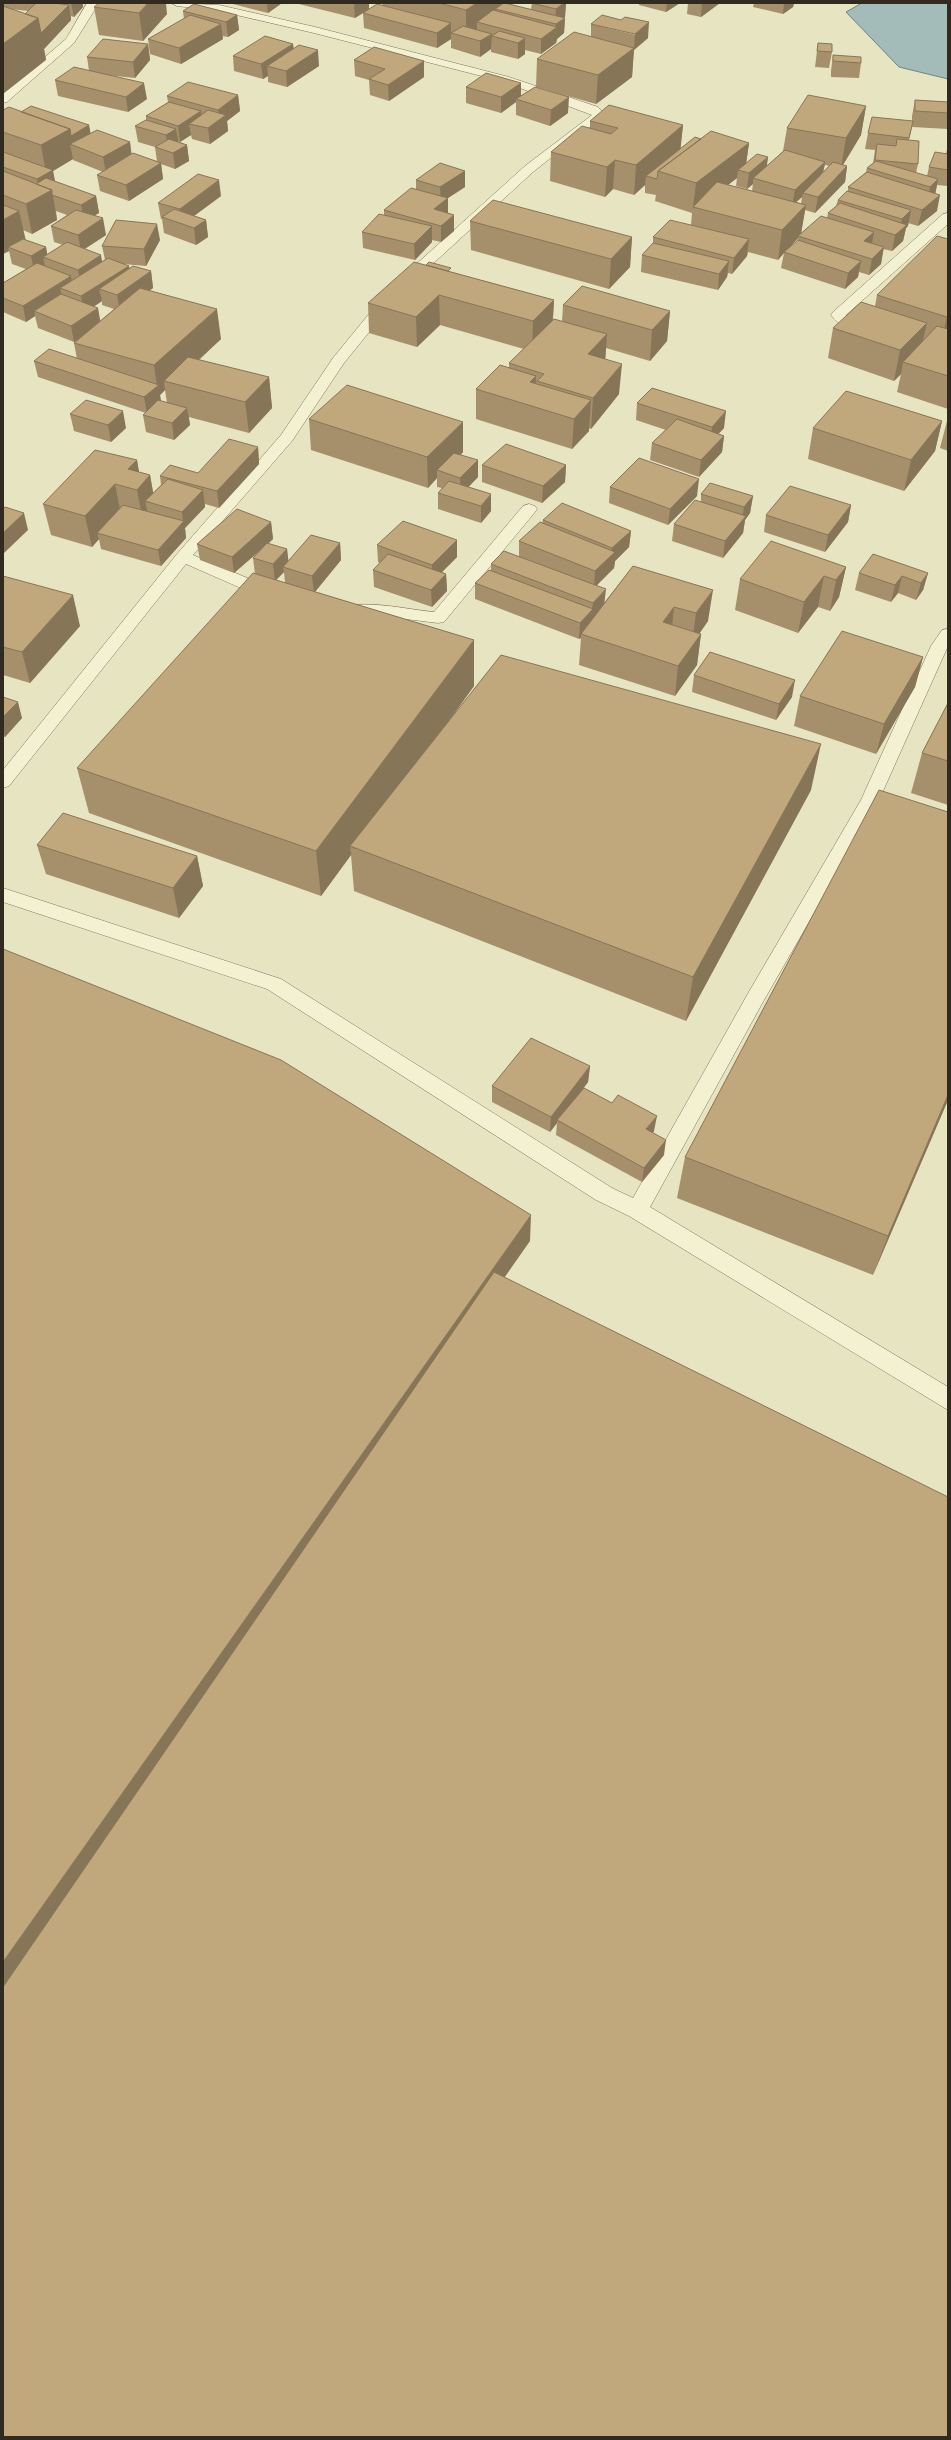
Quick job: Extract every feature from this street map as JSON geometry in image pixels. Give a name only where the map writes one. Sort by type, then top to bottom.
[{"type":"street","points":[[3,99],[70,41],[93,3]]},
{"type":"street","points":[[3,782],[183,557],[287,438],[338,361],[396,290],[465,224],[529,169],[599,115],[594,110],[505,79],[315,30],[219,8],[177,3]]},
{"type":"street","points":[[881,335],[852,325],[838,315],[948,216]]},
{"type":"street","points":[[328,612],[372,610],[438,618],[529,509]]},
{"type":"street","points":[[183,557],[284,601]]},
{"type":"street","points":[[637,1210],[757,995],[870,800],[939,646],[948,634]]},
{"type":"street","points":[[3,895],[274,984],[604,1194],[637,1210],[948,1399]]},
{"type":"water","points":[[862,3],[948,3],[948,79],[899,67],[846,12]]},
{"type":"building","points":[[36,3],[69,5],[41,33],[38,18],[25,14]]},
{"type":"building","points":[[99,3],[148,3],[139,13],[94,7]]},
{"type":"building","points":[[439,3],[477,3],[466,10]]},
{"type":"building","points":[[504,3],[565,18],[556,24],[495,9]]},
{"type":"building","points":[[532,3],[564,3],[556,9]]},
{"type":"building","points":[[194,4],[237,15],[226,22],[183,11]]},
{"type":"building","points":[[377,4],[451,23],[437,33],[363,13]]},
{"type":"building","points":[[3,6],[38,18],[3,44]]},
{"type":"building","points":[[493,10],[557,27],[541,39],[477,22]]},
{"type":"building","points":[[190,15],[221,24],[179,48],[148,39]]},
{"type":"building","points":[[602,15],[621,20],[625,17],[649,22],[635,34],[591,24]]},
{"type":"building","points":[[463,26],[492,34],[480,41],[451,33]]},
{"type":"building","points":[[499,31],[525,38],[518,43],[492,36]]},
{"type":"building","points":[[574,32],[634,48],[598,75],[537,59]]},
{"type":"building","points":[[265,36],[293,44],[261,64],[233,56]]},
{"type":"building","points":[[103,39],[148,44],[133,62],[87,57]]},
{"type":"building","points":[[818,43],[832,44],[832,52],[817,51]]},
{"type":"building","points":[[299,45],[318,50],[286,71],[267,66]]},
{"type":"building","points":[[374,47],[424,61],[388,85],[369,79],[385,69],[354,60]]},
{"type":"building","points":[[833,55],[861,57],[861,63],[833,61]]},
{"type":"building","points":[[74,67],[144,83],[126,97],[55,80]]},
{"type":"building","points":[[486,73],[521,83],[501,97],[466,87]]},
{"type":"building","points":[[188,82],[238,95],[218,110],[167,96]]},
{"type":"building","points":[[535,87],[569,97],[551,110],[516,99]]},
{"type":"building","points":[[808,95],[866,106],[846,138],[787,128]]},
{"type":"building","points":[[915,100],[948,102],[948,113],[915,111]]},
{"type":"building","points":[[169,102],[201,111],[178,126],[146,116]]},
{"type":"building","points":[[609,105],[683,125],[636,165],[615,160],[607,167],[551,152],[582,126],[611,134],[618,128],[590,121]]},
{"type":"building","points":[[31,106],[89,125],[71,136],[70,129],[21,112]]},
{"type":"building","points":[[9,107],[70,129],[41,145],[3,132],[3,110]]},
{"type":"building","points":[[208,110],[226,115],[208,128],[189,124]]},
{"type":"building","points":[[872,117],[913,121],[909,138],[868,133]]},
{"type":"building","points":[[146,120],[176,129],[166,135],[135,126]]},
{"type":"building","points":[[97,130],[130,142],[103,157],[70,144]]},
{"type":"building","points":[[711,131],[749,143],[696,183],[658,171]]},
{"type":"building","points":[[695,137],[701,139],[658,171],[657,179],[646,176]]},
{"type":"building","points":[[169,139],[187,145],[173,153],[155,147]]},
{"type":"building","points":[[897,139],[919,141],[918,164],[875,160],[877,144],[896,146]]},
{"type":"building","points":[[785,150],[825,162],[795,190],[753,178]]},
{"type":"building","points":[[3,152],[53,170],[37,179],[3,167]]},
{"type":"building","points":[[935,152],[948,154],[948,170],[929,167]]},
{"type":"building","points":[[133,153],[161,163],[126,185],[97,175]]},
{"type":"building","points":[[757,154],[768,157],[749,173],[738,170]]},
{"type":"building","points":[[876,161],[938,179],[930,187],[867,168]]},
{"type":"building","points":[[833,162],[847,166],[818,197],[803,193]]},
{"type":"building","points":[[440,163],[465,171],[440,187],[416,180]]},
{"type":"building","points":[[3,171],[52,190],[26,204],[3,195]]},
{"type":"building","points":[[867,172],[940,195],[922,210],[848,187]]},
{"type":"building","points":[[198,174],[219,180],[180,209],[158,203]]},
{"type":"building","points":[[46,178],[96,196],[81,205],[52,195],[52,190],[36,184]]},
{"type":"building","points":[[717,182],[806,205],[782,230],[693,207]]},
{"type":"building","points":[[411,188],[448,198],[434,209],[454,215],[441,226],[384,210]]},
{"type":"building","points":[[847,191],[911,210],[902,219],[838,200]]},
{"type":"building","points":[[493,200],[632,237],[611,259],[470,221]]},
{"type":"building","points":[[840,203],[907,225],[895,235],[828,213]]},
{"type":"building","points":[[3,205],[19,211],[3,220]]},
{"type":"building","points":[[174,209],[206,220],[194,228],[162,217]]},
{"type":"building","points":[[76,210],[103,218],[78,235],[51,226]]},
{"type":"building","points":[[379,214],[432,226],[414,244],[362,232]]},
{"type":"building","points":[[821,216],[874,232],[864,241],[884,247],[872,259],[798,236]]},
{"type":"building","points":[[116,220],[157,224],[144,249],[102,246]]},
{"type":"building","points":[[670,220],[749,239],[734,258],[653,237]]},
{"type":"building","points":[[937,236],[948,239],[947,317],[877,295]]},
{"type":"building","points":[[23,239],[46,247],[31,256],[8,247]]},
{"type":"building","points":[[798,240],[861,261],[848,273],[784,252]]},
{"type":"building","points":[[67,242],[101,255],[78,270],[43,257]]},
{"type":"building","points":[[653,243],[729,261],[719,274],[642,255]]},
{"type":"building","points":[[108,258],[129,266],[81,296],[60,288]]},
{"type":"building","points":[[414,262],[554,300],[533,321],[439,295],[416,317],[368,303]]},
{"type":"building","points":[[429,262],[451,268],[448,271],[426,265]]},
{"type":"building","points":[[37,263],[71,276],[23,306],[3,298],[3,283]]},
{"type":"building","points":[[133,266],[151,271],[117,295],[99,289]]},
{"type":"building","points":[[582,286],[670,311],[652,330],[563,305]]},
{"type":"building","points":[[140,288],[217,309],[154,365],[74,343]]},
{"type":"building","points":[[61,294],[98,308],[71,326],[34,311]]},
{"type":"building","points":[[861,302],[927,323],[900,350],[833,328]]},
{"type":"building","points":[[554,319],[607,334],[588,354],[622,364],[593,398],[537,381],[544,374],[509,363]]},
{"type":"building","points":[[937,326],[948,329],[948,376],[903,362]]},
{"type":"building","points":[[49,349],[159,385],[144,397],[34,361]]},
{"type":"building","points":[[188,357],[269,377],[245,402],[164,381]]},
{"type":"building","points":[[500,365],[536,376],[530,382],[591,400],[574,419],[476,389]]},
{"type":"building","points":[[347,385],[463,422],[427,457],[309,419]]},
{"type":"building","points":[[652,388],[726,411],[712,427],[637,403]]},
{"type":"building","points":[[846,391],[942,421],[911,460],[813,428]]},
{"type":"building","points":[[86,400],[123,411],[108,425],[70,414]]},
{"type":"building","points":[[158,400],[187,408],[172,423],[143,415]]},
{"type":"building","points":[[677,419],[724,436],[701,460],[652,443]]},
{"type":"building","points":[[229,439],[258,447],[217,491],[160,476],[170,465],[198,473]]},
{"type":"building","points":[[506,444],[566,465],[543,486],[482,465]]},
{"type":"building","points":[[95,450],[137,460],[128,469],[150,475],[137,490],[115,484],[85,516],[43,504]]},
{"type":"building","points":[[454,453],[478,460],[460,478],[437,470]]},
{"type":"building","points":[[639,458],[699,479],[670,509],[610,487]]},
{"type":"building","points":[[168,479],[203,490],[182,512],[145,501]]},
{"type":"building","points":[[449,481],[491,494],[481,506],[438,493]]},
{"type":"building","points":[[710,483],[753,496],[744,507],[701,494]]},
{"type":"building","points":[[790,486],[851,505],[828,535],[766,515]]},
{"type":"building","points":[[695,500],[746,516],[725,541],[674,524]]},
{"type":"building","points":[[562,503],[631,531],[612,548],[543,520]]},
{"type":"building","points":[[123,505],[184,521],[158,550],[97,533]]},
{"type":"building","points":[[5,507],[24,513],[3,533],[3,509]]},
{"type":"building","points":[[237,509],[271,522],[232,557],[197,544]]},
{"type":"building","points":[[403,521],[457,540],[432,565],[377,545]]},
{"type":"building","points":[[540,522],[615,552],[595,571],[519,541]]},
{"type":"building","points":[[311,535],[340,543],[312,576],[283,567]]},
{"type":"building","points":[[771,541],[846,567],[836,580],[824,576],[804,602],[740,579]]},
{"type":"building","points":[[267,543],[287,549],[273,564],[253,558]]},
{"type":"building","points":[[504,551],[606,589],[593,603],[491,564]]},
{"type":"building","points":[[388,554],[446,574],[431,590],[373,570]]},
{"type":"building","points":[[873,554],[928,573],[921,583],[902,576],[895,585],[859,573]]},
{"type":"building","points":[[633,566],[713,590],[696,613],[674,607],[663,622],[701,634],[678,666],[581,634]]},
{"type":"building","points":[[489,570],[593,609],[580,623],[475,583]]},
{"type":"building","points":[[253,573],[474,640],[316,851],[77,768]]},
{"type":"building","points":[[3,576],[73,595],[22,652],[3,647]]},
{"type":"building","points":[[842,631],[923,657],[884,724],[800,696]]},
{"type":"building","points":[[710,652],[795,680],[779,704],[694,675]]},
{"type":"building","points":[[501,655],[821,744],[693,977],[350,846]]},
{"type":"building","points":[[3,697],[18,702],[3,717]]},
{"type":"building","points":[[948,703],[948,761],[922,753]]},
{"type":"building","points":[[879,790],[948,812],[948,1095],[888,1236],[685,1157]]},
{"type":"building","points":[[63,813],[197,856],[173,888],[37,845]]},
{"type":"building","points":[[3,949],[281,1060],[531,1215],[3,1962]]},
{"type":"building","points":[[531,1038],[590,1066],[551,1117],[492,1086]]},
{"type":"building","points":[[584,1088],[612,1103],[618,1095],[657,1116],[646,1129],[666,1140],[644,1168],[557,1120]]},
{"type":"building","points":[[494,1272],[948,1497],[948,2437],[3,2437],[3,1987]]}]
